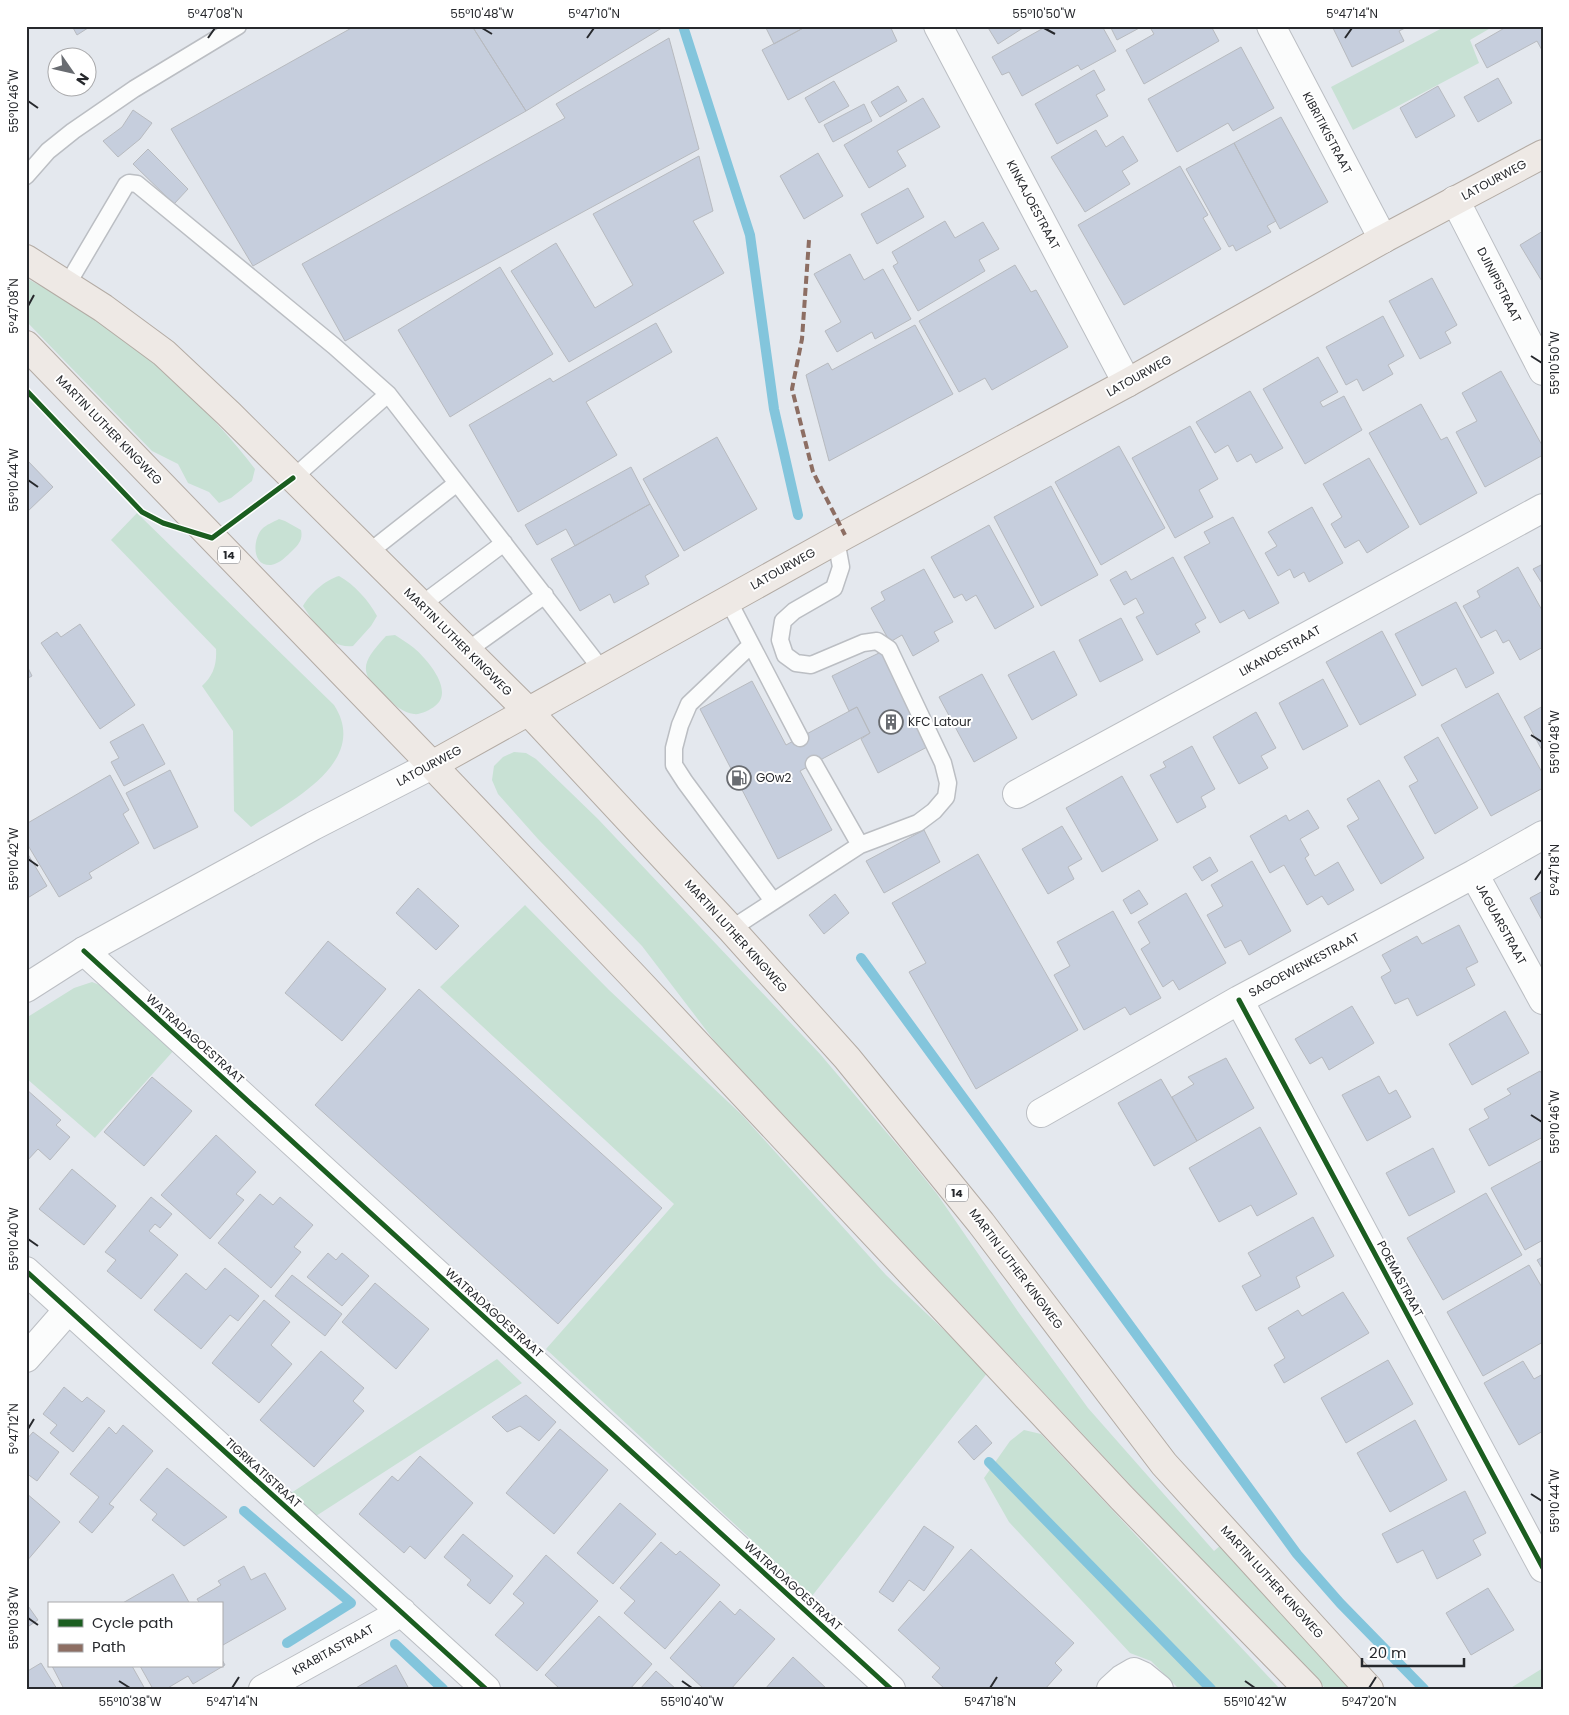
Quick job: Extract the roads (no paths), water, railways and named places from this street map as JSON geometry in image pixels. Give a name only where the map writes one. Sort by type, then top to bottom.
[{"type":"main road","name":"LATOURWEG","points":[[432,765],[836,540],[1127,383],[1383,239],[1543,154]]},
{"type":"main road","name":"MARTIN LUTHER KINGWEG","points":[[26,259],[104,308],[164,353],[528,711],[731,928],[846,1058],[981,1223],[1164,1464],[1369,1689]]},
{"type":"main road","name":"MARTIN LUTHER KINGWEG","points":[[26,345],[641,984],[1122,1498],[1308,1689]]},
{"type":"street","name":"KINKAJOESTRAAT","points":[[938,26],[1127,383]]},
{"type":"street","name":"KIBRITIKISTRAAT","points":[[1271,26],[1383,239]]},
{"type":"street","name":"DJINIPISTRAAT","points":[[1455,200],[1543,371]]},
{"type":"street","name":"LIKANOESTRAAT","points":[[1017,794],[1543,508]]},
{"type":"street","name":"LATOURWEG","points":[[26,988],[84,951],[313,826],[432,765]]},
{"type":"street","name":"SAGOEWENKESTRAAT","points":[[1041,1112],[1239,1000],[1543,835]]},
{"type":"street","name":"JAGUARSTRAAT","points":[[1474,874],[1543,1000]]},
{"type":"street","name":"WATRADAGOESTRAAT","points":[[84,951],[891,1689]]},
{"type":"street","name":"POEMASTRAAT","points":[[1239,1000],[1543,1568]]},
{"type":"street","name":"TIGRIKATISTRAAT","points":[[26,1271],[486,1689]]},
{"type":"street","points":[[26,1358],[68,1310]]},
{"type":"street","name":"KRABITASTRAAT","points":[[263,1689],[402,1612]]},
{"type":"street","points":[[1111,1689],[1122,1679],[1134,1672],[1143,1676],[1160,1689]]},
{"type":"lane","points":[[26,176],[48,151],[73,131],[134,89],[238,26]]},
{"type":"lane","points":[[67,285],[126,185],[134,183],[334,346],[388,394],[602,670]]},
{"type":"lane","points":[[293,478],[388,394]]},
{"type":"lane","points":[[368,552],[457,483]]},
{"type":"lane","points":[[731,928],[860,846],[918,823],[934,811],[946,797],[948,783],[943,763],[889,649],[877,641],[863,643],[811,665],[796,663],[785,656],[780,640],[783,621],[794,611],[834,588],[841,568],[836,540]]},
{"type":"lane","points":[[421,605],[504,543]]},
{"type":"lane","points":[[468,650],[545,595]]},
{"type":"lane","points":[[728,600],[800,738]]},
{"type":"lane","points":[[751,645],[689,704],[680,725],[674,748],[674,765],[773,901]]},
{"type":"lane","points":[[814,764],[860,846]]},
{"type":"waterway","points":[[683,26],[750,235],[774,409],[798,515]]},
{"type":"waterway","points":[[861,958],[1297,1554],[1340,1603],[1424,1689]]},
{"type":"waterway","points":[[989,1462],[1211,1689]]},
{"type":"waterway","points":[[244,1511],[351,1603],[287,1643]]},
{"type":"waterway","points":[[395,1644],[443,1689]]},
{"type":"place","name":"KFC Latour","points":[[891,722]]},
{"type":"place","name":"GOw2","points":[[739,778]]}]
